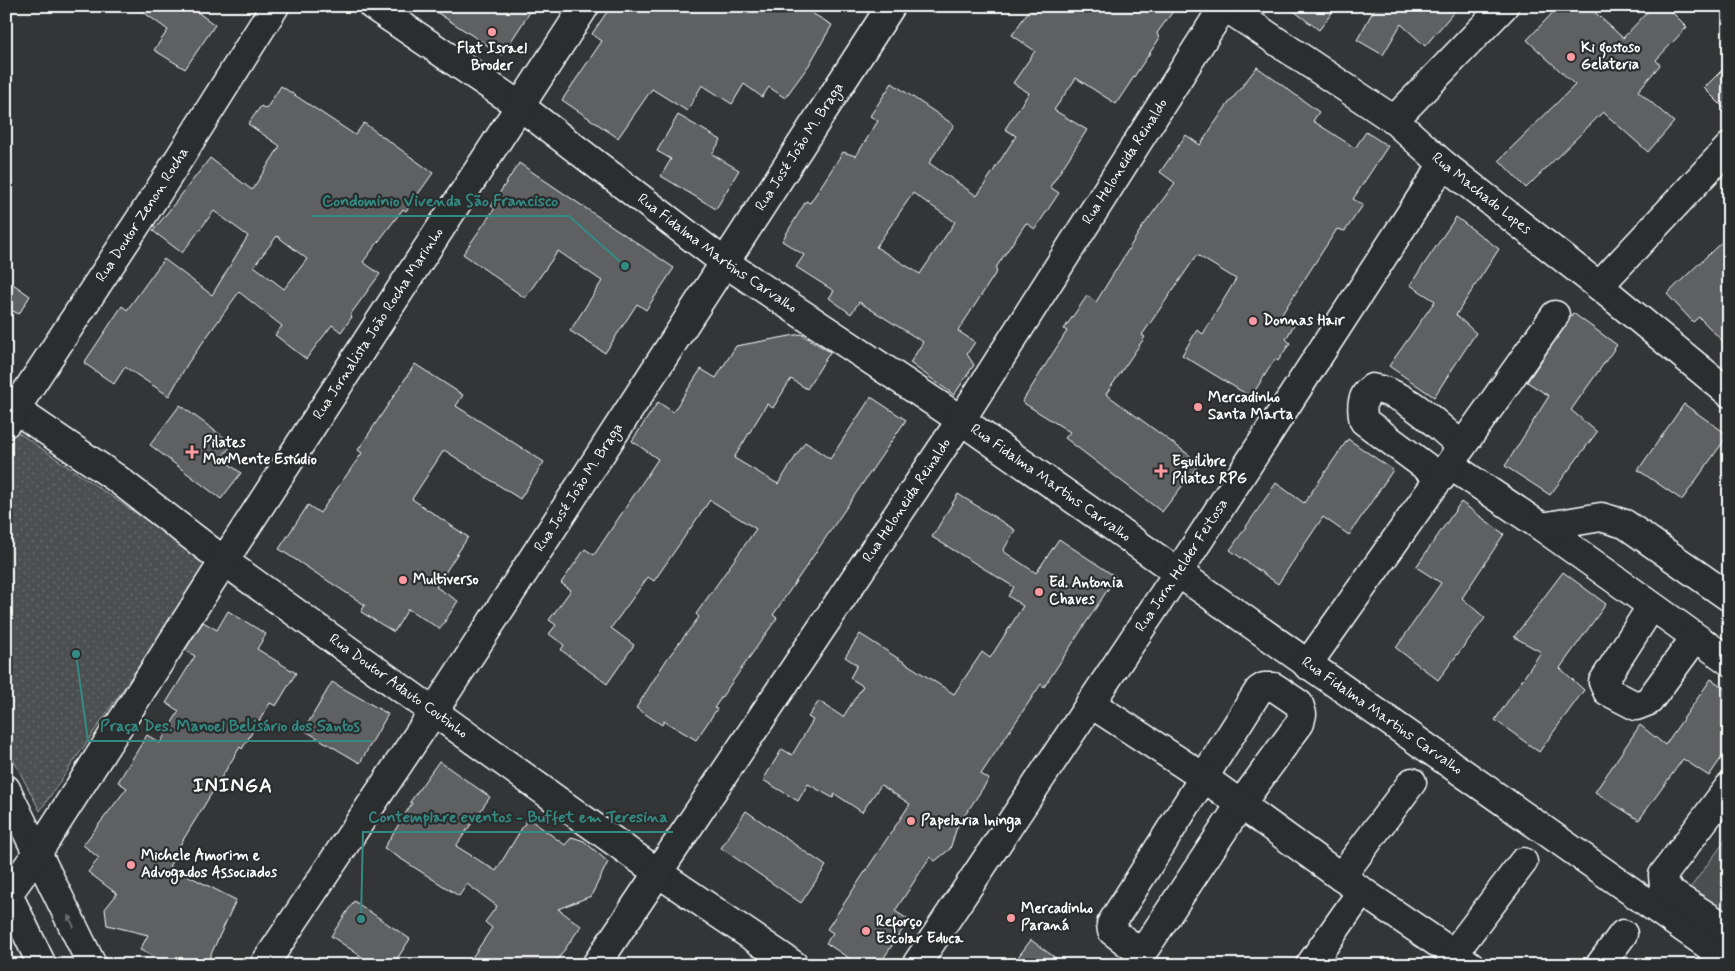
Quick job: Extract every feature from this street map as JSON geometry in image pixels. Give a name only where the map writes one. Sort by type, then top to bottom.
[{"type":"street","name":"Rua Doutor Zenon Rocha","points":[[9,412],[152,200],[275,6]]},
{"type":"street","name":"Rua Fidalma Martins Carvalho","points":[[373,6],[520,106],[724,262],[961,420],[1307,666],[1729,960]]},
{"type":"street","name":"Rua Jornalista João Rocha Marinho","points":[[7,892],[38,852],[224,561],[585,6]]},
{"type":"street","name":"Rua José João M. Braga","points":[[264,965],[434,711],[891,6]]},
{"type":"street","name":"Rua Machado Lopes","points":[[1224,6],[1394,120],[1443,164],[1599,286],[1729,393]]},
{"type":"street","name":"Rua Heloneida Reinaldo","points":[[596,965],[961,420],[1224,6]]},
{"type":"street","points":[[1394,120],[1504,6]]},
{"type":"street","points":[[1599,286],[1729,147]]},
{"type":"street","name":"Rua Jorn Helder Feitosa","points":[[916,965],[1177,574],[1443,164]]},
{"type":"street","points":[[1307,666],[1555,315]]},
{"type":"street","name":"Rua Doutor Adauto Coutinho","points":[[9,412],[116,478],[224,561],[657,872],[794,965]]},
{"type":"street","points":[[1451,463],[1729,661]]},
{"type":"street","points":[[1542,527],[1601,518],[1625,524],[1729,597]]},
{"type":"street","points":[[1651,607],[1603,682],[1607,691],[1636,706],[1649,701],[1695,638]]},
{"type":"street","points":[[1264,687],[1274,687],[1299,704],[1301,709],[1300,723],[1240,805],[1144,950],[1136,949],[1112,931],[1111,924],[1203,777],[1259,690],[1264,687]]},
{"type":"street","points":[[1090,704],[1203,777],[1351,884],[1462,959],[1523,862]]},
{"type":"street","points":[[1310,965],[1351,884],[1412,782]]},
{"type":"street","points":[[1729,787],[1663,875],[1664,886],[1674,895],[1729,930]]},
{"type":"street","points":[[6,789],[92,965]]},
{"type":"street","points":[[7,892],[42,965]]},
{"type":"street","points":[[1600,965],[1622,934]]},
{"type":"shaded area","points":[[13,429],[209,563],[40,811],[6,746],[6,440]]},
{"type":"shaded area","points":[[1727,838],[1729,839],[1729,919],[1688,891]]},
{"type":"building","points":[[135,6],[189,6],[215,25],[185,69],[154,50],[168,30]]},
{"type":"building","name":"Flat Israel Broder","points":[[427,6],[534,6],[502,55]]},
{"type":"building","points":[[611,6],[800,6],[832,25],[809,65],[785,98],[769,87],[762,97],[744,84],[732,104],[702,85],[687,111],[652,89],[618,138],[562,100],[602,41],[592,34]]},
{"type":"building","points":[[1032,6],[1177,6],[1157,33],[1159,39],[1116,104],[1076,78],[1054,110],[1087,130],[1050,187],[1059,193],[1035,229],[1026,223],[995,269],[997,271],[958,331],[975,342],[967,354],[974,365],[954,395],[910,363],[923,342],[859,302],[851,314],[829,298],[834,291],[796,267],[804,255],[782,241],[806,201],[810,203],[843,152],[856,156],[878,121],[870,116],[892,83],[954,125],[929,163],[977,196],[1016,136],[1005,129],[1029,93],[1013,83],[1035,51],[1012,35]],"holes":[[[913,193],[955,222],[920,274],[876,247]]]},
{"type":"building","points":[[1287,6],[1337,6],[1319,30]]},
{"type":"building","points":[[1376,6],[1459,6],[1425,46],[1401,24],[1383,55],[1357,40]]},
{"type":"building","points":[[1559,6],[1588,6],[1623,38],[1653,6],[1666,6],[1687,27],[1656,60],[1660,65],[1638,91],[1674,122],[1648,152],[1603,112],[1526,188],[1499,160],[1575,85],[1527,40]]},
{"type":"building","points":[[1729,63],[1729,113],[1704,88]]},
{"type":"building","points":[[1257,67],[1319,112],[1313,121],[1355,148],[1366,132],[1388,146],[1353,199],[1363,205],[1345,231],[1337,229],[1282,314],[1295,323],[1286,339],[1290,343],[1278,361],[1275,359],[1251,397],[1182,355],[1197,330],[1203,334],[1236,279],[1197,255],[1142,335],[1145,337],[1106,394],[1200,463],[1162,512],[1065,438],[1070,432],[1022,402],[1067,331],[1064,329],[1087,296],[1096,302],[1141,229],[1175,183],[1160,172],[1186,135],[1200,145],[1225,108]]},
{"type":"building","points":[[281,86],[355,135],[364,123],[433,173],[406,211],[403,209],[363,262],[380,274],[350,315],[352,317],[341,332],[332,325],[306,359],[275,335],[282,326],[239,292],[188,363],[169,396],[125,367],[114,384],[84,363],[122,306],[127,310],[164,259],[212,295],[248,236],[214,211],[182,253],[153,231],[210,158],[252,190],[280,146],[248,124],[261,106],[266,109]],"holes":[[[277,236],[307,259],[284,289],[254,266]]]},
{"type":"building","points":[[678,115],[721,140],[712,154],[739,170],[716,209],[661,176],[671,159],[657,151]]},
{"type":"building","points":[[519,163],[674,268],[646,310],[637,304],[605,353],[570,331],[602,281],[558,251],[525,298],[463,254],[495,208],[491,206]]},
{"type":"building","points":[[1456,217],[1499,249],[1456,315],[1476,333],[1434,397],[1389,366],[1435,301],[1410,285]]},
{"type":"building","points":[[1729,235],[1729,348],[1699,317],[1693,322],[1667,294]]},
{"type":"building","points":[[6,279],[30,296],[19,314],[6,308]]},
{"type":"building","points":[[1573,313],[1617,345],[1571,410],[1597,432],[1550,495],[1505,466],[1549,396],[1527,382]]},
{"type":"building","points":[[801,334],[830,352],[807,389],[791,379],[773,408],[767,404],[734,458],[778,484],[805,442],[830,459],[871,397],[906,420],[773,615],[777,618],[714,708],[717,709],[696,740],[664,721],[662,725],[636,708],[667,659],[699,617],[696,614],[756,529],[710,500],[654,581],[648,577],[611,628],[634,645],[607,684],[561,650],[564,645],[549,634],[556,625],[549,620],[571,590],[561,583],[585,549],[594,555],[658,459],[632,441],[658,402],[673,412],[701,369],[716,378],[736,346]]},
{"type":"building","points":[[415,364],[463,395],[456,406],[544,462],[520,499],[444,450],[412,499],[468,537],[436,587],[458,601],[440,629],[408,609],[394,632],[361,612],[365,605],[279,549],[308,505],[320,513],[362,453],[358,450]]},
{"type":"building","points":[[1684,404],[1728,435],[1682,500],[1638,470]]},
{"type":"building","name":"Pilates MovMente Estúdio","points":[[180,405],[233,444],[221,458],[241,473],[221,499],[150,445]]},
{"type":"building","points":[[1348,439],[1393,470],[1349,535],[1323,517],[1278,584],[1230,550],[1276,483],[1304,503]]},
{"type":"building","points":[[958,494],[1015,530],[1003,551],[1036,573],[1059,539],[1116,577],[1044,687],[1041,684],[981,774],[989,779],[957,827],[950,849],[935,861],[930,857],[895,911],[909,920],[879,965],[859,965],[826,943],[833,933],[827,929],[910,804],[881,785],[862,812],[835,794],[833,798],[808,784],[798,801],[763,780],[782,749],[792,755],[813,720],[808,717],[819,701],[843,717],[863,686],[850,678],[857,665],[845,657],[860,634],[954,694],[982,652],[990,658],[1023,606],[1008,596],[1014,587],[932,537]]},
{"type":"building","points":[[1461,502],[1504,534],[1462,598],[1485,618],[1438,680],[1396,648],[1441,583],[1416,567]]},
{"type":"building","points":[[1563,572],[1606,604],[1560,668],[1584,690],[1539,752],[1495,720],[1541,652],[1514,637]]},
{"type":"building","points":[[228,611],[266,634],[257,649],[296,673],[276,706],[270,703],[242,749],[240,747],[172,858],[174,859],[169,866],[236,900],[206,965],[171,965],[140,950],[148,935],[107,925],[105,909],[117,894],[88,872],[99,858],[83,845],[127,788],[118,782],[147,735],[160,743],[179,711],[166,703],[195,656],[185,650],[203,622],[217,630]]},
{"type":"building","points":[[1711,679],[1729,691],[1729,747],[1709,776],[1683,759],[1639,820],[1595,792],[1640,725],[1665,745]]},
{"type":"building","points":[[332,682],[388,714],[360,763],[304,730]]},
{"type":"building","points":[[439,761],[490,797],[456,846],[496,871],[528,818],[565,845],[572,837],[584,841],[608,862],[591,896],[558,909],[581,926],[554,965],[467,965],[492,928],[485,922],[497,906],[467,884],[459,896],[384,848],[412,803],[410,802]]},
{"type":"building","points":[[746,811],[826,866],[801,903],[721,848]]},
{"type":"building","points":[[354,901],[410,939],[393,965],[374,965],[331,936]]},
{"type":"building","points":[[1031,940],[1065,965],[1012,965]]},
{"type":"place","name":"Flat Israel Broder","points":[[492,32]]},
{"type":"place","name":"Ki gostoso Gelateria","points":[[1571,57]]},
{"type":"place","name":"Condominio Vivenda São Francisco","points":[[625,266]]},
{"type":"place","name":"Donnas Hair","points":[[1253,321]]},
{"type":"place","name":"Mercadinho Santa Marta","points":[[1198,407]]},
{"type":"place","name":"Pilates MovMente Estúdio","points":[[192,452]]},
{"type":"place","name":"Equilibre Pilates RPG","points":[[1161,471]]},
{"type":"place","name":"Multiverso","points":[[403,580]]},
{"type":"place","name":"Ed. Antonia Chaves","points":[[1039,592]]},
{"type":"place","name":"Praça Des. Manoel Belisário dos Santos","points":[[76,654]]},
{"type":"place","name":"Papelaria Ininga","points":[[911,821]]},
{"type":"place","name":"Michele Amorim e Advogados Associados","points":[[131,865]]},
{"type":"place","name":"Mercadinho Paraná","points":[[1011,918]]},
{"type":"place","name":"Contemplare eventos - Buffet em Teresina","points":[[361,919]]},
{"type":"place","name":"Reforço Escolar Educa","points":[[866,931]]},
{"type":"district","name":"ININGA","points":[[233,786]]}]
